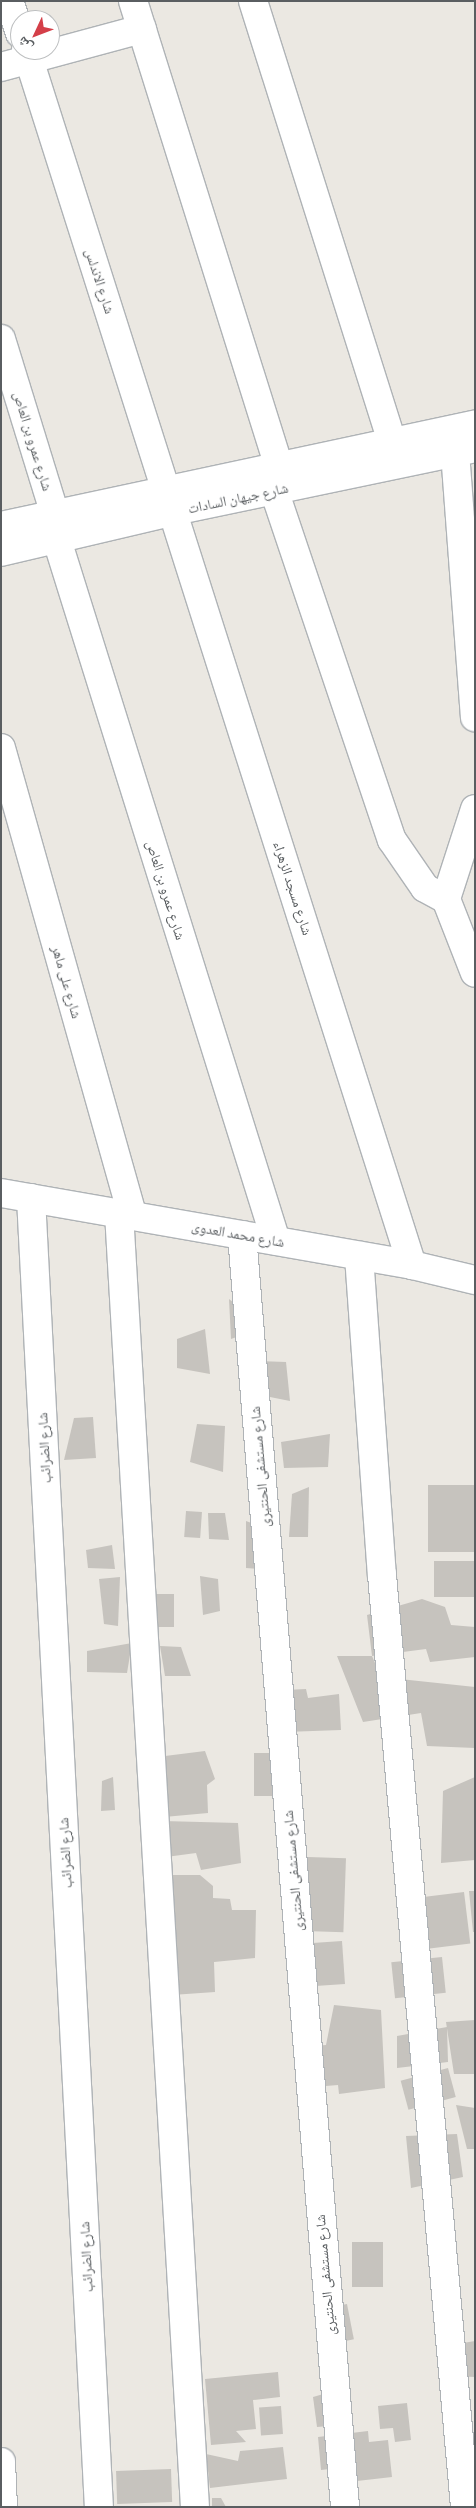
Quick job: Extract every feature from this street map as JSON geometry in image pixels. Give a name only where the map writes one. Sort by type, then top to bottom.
[{"type":"street","points":[[133,1],[276,478],[392,840],[425,888],[446,899]]},
{"type":"street","points":[[253,1],[392,441]]},
{"type":"street","points":[[60,48],[142,29]]},
{"type":"street","points":[[1,67],[16,60]]},
{"type":"street","name":"شارع الاندلس","points":[[29,60],[170,500]]},
{"type":"street","name":"شارع عمرو بن العاص","points":[[1,339],[56,527],[276,1241]]},
{"type":"street","name":"شارع جيهان السادات","points":[[276,478],[392,441],[475,424]]},
{"type":"street","points":[[465,450],[475,717]]},
{"type":"street","name":"شارع جيهان السادات","points":[[1,552],[56,527],[170,500],[276,478],[465,450]]},
{"type":"street","name":"شارع مسجد الزهراء","points":[[170,500],[412,1266]]},
{"type":"street","name":"شارع جيهان السادات","points":[[1,526],[56,527]]},
{"type":"street","name":"شارع على ماهر","points":[[1,748],[126,1214],[195,2507]]},
{"type":"street","points":[[475,809],[446,899],[475,973]]},
{"type":"street","name":"شارع محمد العدوى","points":[[1,1194],[126,1214],[359,1256],[475,1280]]},
{"type":"street","name":"شارع الضرائب","points":[[31,1198],[99,2507]]},
{"type":"street","name":"شارع مستشفى الحنتيرى","points":[[242,1235],[346,2507]]},
{"type":"street","points":[[359,1256],[382,1575],[465,2507]]},
{"type":"street","points":[[1,2462],[3,2507]]},
{"type":"building","points":[[229,1299],[243,1310],[245,1334],[231,1339]]},
{"type":"building","points":[[205,1329],[210,1374],[177,1368],[177,1339]]},
{"type":"building","points":[[258,1361],[286,1362],[290,1401],[260,1395]]},
{"type":"building","points":[[93,1417],[96,1458],[64,1460],[74,1418]]},
{"type":"building","points":[[197,1424],[225,1426],[223,1472],[190,1462]]},
{"type":"building","points":[[330,1434],[328,1467],[284,1468],[281,1442]]},
{"type":"building","points":[[428,1485],[475,1485],[475,1552],[428,1552]]},
{"type":"building","points":[[309,1487],[308,1537],[289,1537],[292,1494]]},
{"type":"building","points":[[186,1511],[202,1512],[200,1538],[184,1537]]},
{"type":"building","points":[[208,1513],[225,1513],[229,1540],[209,1539]]},
{"type":"building","points":[[246,1521],[257,1525],[259,1569],[246,1568]]},
{"type":"building","points":[[112,1545],[115,1569],[88,1568],[86,1550]]},
{"type":"building","points":[[434,1561],[475,1561],[475,1597],[434,1597]]},
{"type":"building","points":[[200,1576],[218,1579],[220,1611],[203,1615]]},
{"type":"building","points":[[120,1577],[118,1626],[104,1624],[99,1579]]},
{"type":"building","points":[[151,1594],[174,1594],[174,1627],[151,1627]]},
{"type":"building","points":[[422,1599],[445,1607],[451,1625],[475,1627],[475,1657],[430,1662],[426,1649],[372,1656],[367,1615]]},
{"type":"building","points":[[132,1643],[127,1673],[87,1672],[87,1651]]},
{"type":"building","points":[[160,1646],[181,1647],[191,1676],[165,1676]]},
{"type":"building","points":[[337,1656],[372,1656],[381,1677],[475,1687],[475,1748],[427,1746],[421,1713],[363,1722]]},
{"type":"building","points":[[306,1689],[308,1698],[339,1694],[341,1730],[285,1732],[286,1690]]},
{"type":"building","points":[[205,1751],[215,1779],[207,1785],[208,1813],[164,1817],[165,1756]]},
{"type":"building","points":[[254,1753],[292,1753],[292,1796],[254,1796]]},
{"type":"building","points":[[113,1777],[115,1810],[101,1811],[102,1781]]},
{"type":"building","points":[[475,1777],[475,1860],[441,1863],[443,1791]]},
{"type":"building","points":[[163,1821],[238,1823],[241,1863],[201,1870],[196,1853],[166,1857]]},
{"type":"building","points":[[308,1857],[346,1858],[343,1932],[305,1931]]},
{"type":"building","points":[[167,1875],[200,1875],[213,1886],[213,1898],[230,1899],[232,1910],[256,1910],[255,1958],[214,1962],[215,1992],[172,1995]]},
{"type":"building","points":[[469,1891],[475,1891],[475,1932],[473,1932]]},
{"type":"building","points":[[464,1892],[470,1944],[422,1950],[415,1898]]},
{"type":"building","points":[[342,1941],[345,1984],[308,1986],[305,1944]]},
{"type":"building","points":[[442,1957],[446,1993],[395,1998],[391,1962]]},
{"type":"building","points":[[334,2005],[381,2010],[385,2088],[339,2094],[338,2085],[301,2088],[300,2047],[326,2045]]},
{"type":"building","points":[[475,2020],[475,2074],[454,2074],[446,2022]]},
{"type":"building","points":[[447,2027],[448,2062],[397,2068],[397,2036]]},
{"type":"building","points":[[448,2068],[456,2097],[408,2110],[401,2081]]},
{"type":"building","points":[[456,2105],[475,2108],[475,2149],[467,2149]]},
{"type":"building","points":[[457,2134],[463,2177],[411,2188],[406,2136]]},
{"type":"building","points":[[352,2242],[383,2242],[383,2287],[352,2287]]},
{"type":"building","points":[[347,2304],[354,2339],[342,2342],[335,2306]]},
{"type":"building","points":[[475,2341],[475,2377],[452,2376],[451,2345]]},
{"type":"building","points":[[278,2372],[280,2397],[253,2400],[256,2429],[236,2431],[246,2442],[211,2445],[205,2379]]},
{"type":"building","points":[[327,2393],[329,2426],[317,2427],[313,2397]]},
{"type":"building","points":[[407,2403],[411,2440],[395,2442],[393,2428],[380,2429],[378,2406]]},
{"type":"building","points":[[281,2406],[283,2434],[261,2435],[259,2408]]},
{"type":"building","points":[[368,2431],[369,2442],[388,2440],[392,2477],[357,2481],[355,2466],[321,2470],[318,2437]]},
{"type":"building","points":[[283,2447],[287,2479],[210,2488],[206,2454],[238,2461],[240,2451]]},
{"type":"building","points":[[171,2469],[172,2502],[117,2504],[116,2471]]},
{"type":"building","points":[[212,2498],[221,2498],[226,2507],[212,2507]]}]
